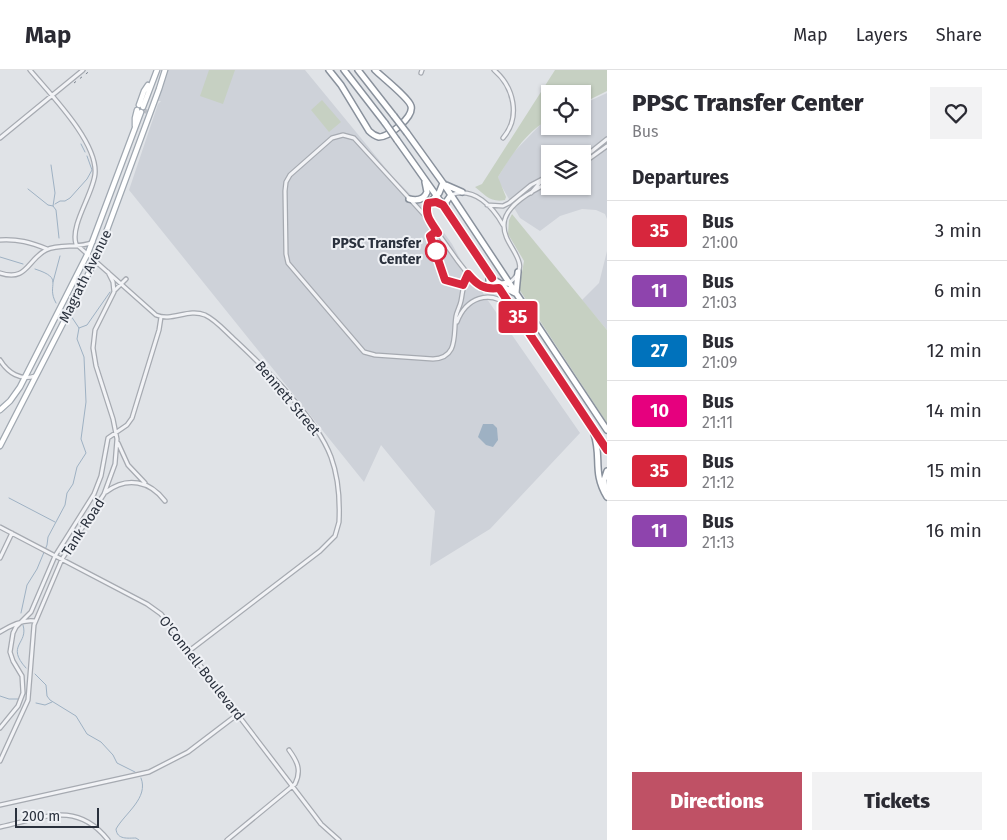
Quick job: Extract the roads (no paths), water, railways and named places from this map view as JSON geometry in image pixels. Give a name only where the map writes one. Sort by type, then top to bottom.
[{"type":"highway","points":[[329,70],[369,131],[381,137],[387,135],[407,120],[411,114],[411,108],[408,101],[374,70]]},
{"type":"highway","points":[[340,70],[364,95]]},
{"type":"highway","points":[[344,70],[385,123],[445,207],[607,450]]},
{"type":"highway","points":[[358,70],[443,183],[607,430]]},
{"type":"highway","points":[[409,199],[418,200],[426,195],[427,188],[423,176]]},
{"type":"highway","points":[[443,183],[450,188],[462,192]]},
{"type":"highway","points":[[428,219],[426,210],[428,203],[441,190],[443,183]]},
{"type":"highway","points":[[445,207],[451,195]]},
{"type":"highway","points":[[428,203],[436,202],[445,207]]},
{"type":"highway","points":[[516,294],[518,272]]},
{"type":"highway","points":[[490,276],[501,284],[509,283]]},
{"type":"highway","points":[[483,288],[489,283],[490,276]]},
{"type":"highway","points":[[499,288],[505,288],[516,294]]},
{"type":"highway","points":[[595,412],[607,423]]},
{"type":"highway","points":[[591,427],[597,446],[599,479],[607,496]]},
{"type":"highway","points":[[607,472],[604,484],[607,496]]},
{"type":"main road","points":[[0,410],[16,394],[88,254],[135,127],[134,118],[141,109],[157,70]]},
{"type":"main road","name":"Magrath Avenue","points":[[0,446],[96,260],[165,70]]},
{"type":"main road","points":[[141,109],[144,91],[154,80]]},
{"type":"street","points":[[0,728],[22,698],[23,681],[10,652],[13,633],[31,612],[55,556],[94,494],[101,476],[106,442],[127,425],[132,418],[159,330],[161,317],[152,313],[75,241],[76,231],[94,179],[95,168],[84,136],[30,70]]},
{"type":"street","points":[[0,138],[83,70]]},
{"type":"street","points":[[494,70],[506,83],[513,105],[510,129],[503,138]]},
{"type":"street","points":[[468,274],[463,285],[462,300],[457,313],[452,348],[448,354],[441,358],[433,359],[367,354],[358,347],[287,260],[286,182],[292,172],[336,136],[347,136],[357,141],[428,219],[475,282],[483,288],[499,288]]},
{"type":"street","points":[[591,152],[607,139]]},
{"type":"street","points":[[591,158],[607,146]]},
{"type":"street","points":[[530,194],[541,180]]},
{"type":"street","points":[[487,205],[503,206],[509,204],[541,180]]},
{"type":"street","points":[[504,226],[508,212],[541,187]]},
{"type":"street","points":[[451,195],[462,192],[473,194],[494,210],[504,226],[506,237],[518,257],[520,267],[516,277],[509,283]]},
{"type":"street","points":[[0,240],[29,241],[47,249],[93,242]]},
{"type":"street","points":[[0,273],[10,276],[23,272],[47,249]]},
{"type":"street","points":[[107,270],[112,280],[114,292]]},
{"type":"street","name":"Tank Road","points":[[0,759],[28,700],[32,633],[35,621],[62,559],[104,494],[115,464],[116,432],[110,405],[95,362],[93,348],[95,330],[114,292],[126,279]]},
{"type":"street","points":[[456,327],[460,315],[466,306],[480,298],[493,297],[513,309]]},
{"type":"street","name":"Bennett Street","points":[[161,317],[167,318],[190,312],[206,316],[230,335],[265,368],[310,422],[327,448],[335,472],[339,510],[338,528],[326,546],[190,650]]},
{"type":"street","points":[[0,360],[15,375],[25,378],[36,376]]},
{"type":"street","points":[[117,439],[128,465],[165,501]]},
{"type":"street","points":[[104,494],[115,486],[127,482],[148,485]]},
{"type":"street","name":"O'Connell Boulevard","points":[[0,527],[157,610],[190,650],[318,820],[339,840]]},
{"type":"street","points":[[0,558],[12,533]]},
{"type":"street","points":[[0,632],[23,621],[35,621]]},
{"type":"street","points":[[0,805],[149,772],[188,752],[238,714]]},
{"type":"street","points":[[227,840],[293,787],[297,781],[299,768],[297,761],[289,750]]},
{"type":"street","points":[[0,827],[65,815],[78,817],[90,822],[108,840]]},
{"type":"water","points":[[483,424],[493,424],[497,428],[498,440],[493,447],[486,445],[478,437]]},
{"type":"waterway","points":[[81,144],[85,152]]},
{"type":"waterway","points":[[55,204],[70,198],[87,179],[92,170],[87,156]]},
{"type":"waterway","points":[[51,165],[55,193],[53,206],[56,210],[59,238]]},
{"type":"waterway","points":[[28,189],[48,205],[53,206]]},
{"type":"waterway","points":[[53,282],[60,256]]},
{"type":"waterway","points":[[0,257],[23,264]]},
{"type":"waterway","points":[[35,269],[50,276],[52,279],[52,291],[56,303]]},
{"type":"waterway","points":[[79,328],[87,325],[110,292]]},
{"type":"waterway","points":[[21,613],[27,585],[37,569],[47,545],[48,537],[65,505],[67,493],[73,484],[77,467],[86,453],[81,439],[86,402],[84,357],[77,339],[79,328],[71,316]]},
{"type":"waterway","points":[[9,498],[55,522]]},
{"type":"waterway","points":[[23,625],[23,636],[17,649],[20,660],[26,668]]},
{"type":"waterway","points":[[35,674],[46,685],[47,696],[50,700],[76,716],[87,734],[101,742],[113,755],[117,763],[135,772]]},
{"type":"waterway","points":[[0,696],[9,699],[19,699]]},
{"type":"waterway","points":[[36,703],[45,705],[52,702]]},
{"type":"waterway","points":[[139,840],[121,837],[116,829],[139,799],[143,785],[141,778]]},
{"type":"tunnel","points":[[139,111],[141,106]]},
{"type":"tunnel","points":[[144,113],[146,108]]},
{"type":"railway","points":[[74,83],[91,70]]},
{"type":"place","name":"PPSC Transfer Center","points":[[436,251]]}]
